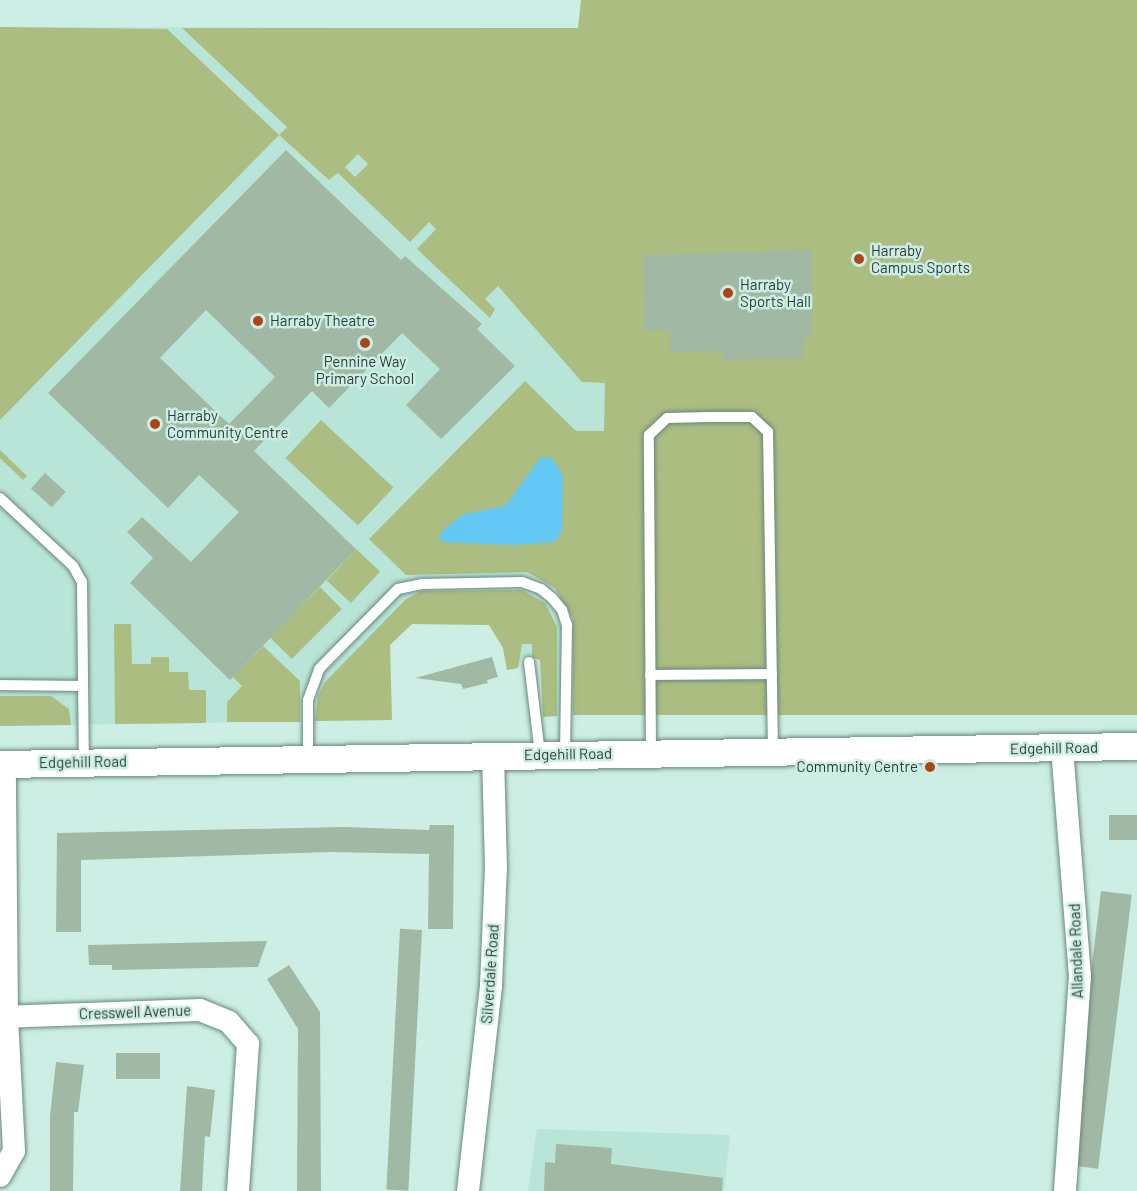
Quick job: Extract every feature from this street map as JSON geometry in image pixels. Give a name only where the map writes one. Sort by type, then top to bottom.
[{"type":"street","name":"Edgehill Road","points":[[2,764],[1137,746]]},
{"type":"street","name":"Allandale Road","points":[[1062,748],[1080,976],[1065,1191]]},
{"type":"street","name":"Silverdale Road","points":[[468,1191],[491,986],[496,869],[493,756]]},
{"type":"street","points":[[0,1176],[14,1151],[3,1017],[2,764]]},
{"type":"street","name":"Cresswell Avenue","points":[[3,1017],[200,1011],[229,1022],[248,1044],[238,1191]]},
{"type":"lane","points":[[651,753],[649,435],[667,418],[709,417],[752,417],[768,432],[772,751]]},
{"type":"lane","points":[[0,498],[73,566],[82,582],[84,762]]},
{"type":"lane","points":[[308,759],[308,700],[319,669],[398,589],[433,584],[522,582],[541,589],[562,609],[567,625],[552,755]]},
{"type":"lane","points":[[529,663],[552,755]]},
{"type":"lane","points":[[650,675],[772,674]]},
{"type":"lane","points":[[0,685],[83,686]]},
{"type":"shaded area","points":[[0,27],[579,28],[582,382],[605,383],[606,413],[573,715],[543,717],[540,660],[522,657],[518,668],[507,670],[503,648],[489,625],[412,624],[390,645],[392,720],[0,726]]},
{"type":"shaded area","points":[[537,1129],[730,1135],[724,1191],[528,1191]]},
{"type":"green space","name":"Harraby Campus Sports","points":[[581,0],[1137,0],[1137,715],[573,715],[573,618],[555,588],[527,572],[406,575],[369,539],[525,381],[576,431],[604,431],[605,383],[582,382],[498,286],[485,299],[495,309],[490,318],[417,249],[436,229],[429,222],[410,242],[338,173],[329,180],[279,135],[287,127],[182,28],[578,28]],"holes":[[[358,154],[368,164],[355,177],[345,167]]]},
{"type":"green space","points":[[0,27],[167,29],[279,135],[0,420]]},
{"type":"green space","points":[[321,420],[393,488],[358,526],[286,458]]},
{"type":"green space","points":[[0,450],[27,476],[23,480],[0,458]]},
{"type":"green space","points":[[356,549],[380,572],[351,603],[327,580]]},
{"type":"green space","points":[[320,587],[342,609],[292,659],[270,637]]},
{"type":"green space","points":[[522,590],[545,603],[557,627],[557,716],[543,717],[540,660],[532,657],[532,644],[522,644],[518,668],[507,670],[503,648],[489,625],[412,624],[390,645],[392,720],[315,721],[318,696],[325,682],[406,599],[421,591]]},
{"type":"green space","points":[[114,624],[131,624],[132,664],[151,664],[151,657],[169,657],[169,672],[188,672],[189,690],[206,690],[206,723],[115,724]]},
{"type":"green space","points":[[263,646],[300,681],[300,722],[227,722],[227,702],[242,686],[233,677]]},
{"type":"green space","points":[[0,696],[51,696],[69,709],[71,725],[0,726]]},
{"type":"water","points":[[541,457],[552,458],[563,476],[562,531],[555,542],[514,545],[442,542],[439,537],[445,528],[464,514],[505,506]]},
{"type":"building","points":[[286,150],[401,260],[405,256],[482,324],[477,329],[515,366],[441,439],[406,405],[440,369],[402,333],[329,408],[312,391],[254,451],[356,549],[230,680],[130,583],[153,558],[127,532],[142,517],[191,562],[239,512],[199,475],[168,508],[48,393]],"holes":[[[206,310],[275,377],[229,424],[160,358]]]},
{"type":"building","name":"Harraby Sports Hall","points":[[812,250],[812,337],[804,338],[803,358],[722,360],[722,351],[670,352],[670,330],[644,331],[643,255]]},
{"type":"building","points":[[45,473],[66,492],[52,507],[31,489]]},
{"type":"building","points":[[492,657],[498,677],[487,680],[488,683],[463,689],[461,684],[415,678]]},
{"type":"building","points":[[1109,815],[1137,815],[1137,840],[1109,840]]},
{"type":"building","points":[[430,825],[454,825],[453,929],[428,929],[429,854],[330,852],[81,860],[81,932],[56,932],[57,833],[344,827],[429,830]]},
{"type":"building","points":[[1101,891],[1132,895],[1098,1169],[1067,1165]]},
{"type":"building","points":[[400,929],[422,930],[408,1191],[386,1189]]},
{"type":"building","points":[[267,941],[258,967],[112,970],[112,965],[89,965],[88,945]]},
{"type":"building","points":[[289,965],[320,1012],[321,1191],[297,1191],[298,1029],[267,979]]},
{"type":"building","points":[[116,1053],[160,1053],[160,1079],[116,1079]]},
{"type":"building","points":[[56,1062],[84,1065],[78,1112],[74,1112],[73,1191],[50,1191],[50,1116]]},
{"type":"building","points":[[187,1086],[215,1090],[210,1137],[205,1136],[202,1191],[180,1191]]},
{"type":"building","points":[[556,1144],[612,1148],[611,1164],[723,1178],[722,1191],[544,1191],[545,1162],[555,1163]]},
{"type":"place","name":"Harraby Campus Sports","points":[[859,259]]},
{"type":"place","name":"Harraby Sports Hall","points":[[728,293]]},
{"type":"place","name":"Harraby Theatre","points":[[258,321]]},
{"type":"place","name":"Pennine Way Primary School","points":[[365,343]]},
{"type":"place","name":"Harraby Community Centre","points":[[155,424]]},
{"type":"place","name":"Community Centre","points":[[930,767]]}]
